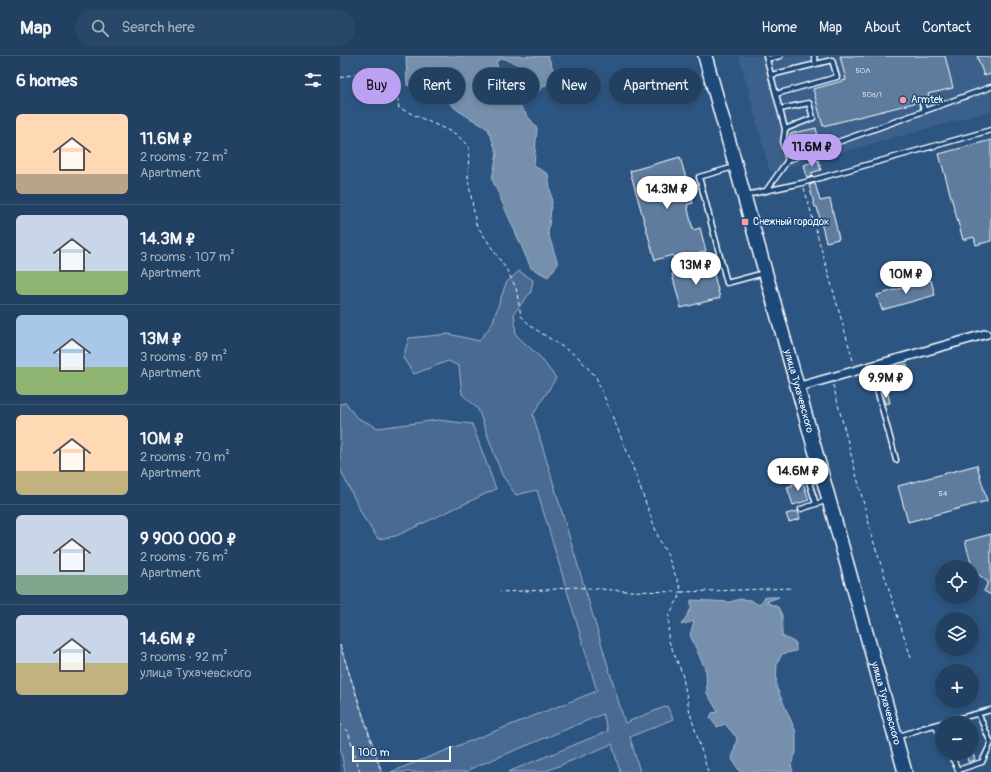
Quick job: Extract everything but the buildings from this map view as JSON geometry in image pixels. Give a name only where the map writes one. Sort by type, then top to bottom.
[{"type":"main road","name":"улица Тухачевского","points":[[706,56],[766,273],[801,386],[898,736],[905,772]]},
{"type":"main road","name":"улица Тухачевского","points":[[713,56],[751,194],[830,500],[898,736],[911,772]]},
{"type":"street","points":[[801,386],[986,334]]},
{"type":"lane","points":[[780,56],[767,58],[780,109],[784,129],[783,144],[788,160]]},
{"type":"lane","points":[[814,56],[816,64]]},
{"type":"lane","points":[[771,76],[832,60],[837,78],[776,94]]},
{"type":"lane","points":[[766,191],[788,160],[991,87]]},
{"type":"lane","points":[[780,109],[809,103],[813,118],[784,129]]},
{"type":"lane","points":[[922,104],[925,111]]},
{"type":"lane","points":[[751,194],[802,182],[991,130]]},
{"type":"lane","points":[[736,166],[699,177],[726,283],[766,273]]},
{"type":"lane","points":[[871,366],[896,460]]},
{"type":"lane","points":[[816,504],[809,482],[824,478]]},
{"type":"lane","points":[[801,509],[830,500]]},
{"type":"lane","points":[[968,716],[991,710]]},
{"type":"lane","points":[[953,760],[958,771],[982,762],[991,743],[978,713]]},
{"type":"lane","points":[[898,736],[935,725]]},
{"type":"path","points":[[340,78],[375,68],[395,81],[399,108],[456,134],[469,147],[468,179],[476,224],[511,277],[516,288],[522,316],[532,327],[578,357],[596,377],[628,454],[659,539],[667,554],[682,592]]},
{"type":"path","points":[[802,182],[856,370]]},
{"type":"path","points":[[832,382],[874,543],[911,658]]},
{"type":"path","points":[[500,592],[574,587],[626,591],[682,592],[793,588]]},
{"type":"path","points":[[682,592],[669,615],[668,638],[682,673],[690,712],[708,772]]},
{"type":"path","points":[[340,645],[381,772]]},
{"type":"path","points":[[340,724],[348,731],[360,772]]},
{"type":"shaded area","points":[[406,56],[548,56],[553,68],[547,68],[547,84],[539,90],[539,68],[521,68],[519,65],[503,58],[496,62],[498,68],[473,68],[473,104],[518,104],[537,128],[534,166],[548,174],[552,202],[548,233],[558,264],[548,277],[531,268],[492,179],[497,153],[488,129],[450,104],[465,104],[465,68],[409,68],[409,86],[407,85]]},
{"type":"shaded area","points":[[739,56],[991,56],[991,111],[770,172]]},
{"type":"shaded area","points":[[519,271],[533,280],[531,292],[514,313],[516,335],[540,357],[556,378],[533,415],[625,723],[667,706],[673,719],[630,737],[640,772],[620,772],[612,744],[544,772],[508,772],[608,731],[603,714],[470,769],[468,772],[391,772],[597,691],[537,490],[516,495],[502,475],[478,409],[462,394],[459,366],[448,361],[414,374],[403,358],[409,338],[449,334],[479,341],[492,324],[506,283]]},
{"type":"shaded area","points":[[346,403],[356,417],[378,428],[438,420],[472,424],[496,489],[396,536],[378,539],[364,518],[340,469],[340,404]]},
{"type":"shaded area","points":[[765,597],[779,597],[766,602],[778,607],[782,615],[782,636],[796,643],[796,651],[782,654],[777,664],[776,686],[796,732],[796,753],[791,765],[793,772],[740,772],[732,759],[737,738],[725,724],[717,727],[710,718],[712,713],[718,712],[707,693],[706,671],[690,635],[694,621],[681,625],[691,609],[691,600],[730,602],[740,599],[751,600],[759,605]]},
{"type":"shaded area","points":[[340,645],[381,772],[345,772],[340,747]]},
{"type":"place","name":"Armtek","points":[[903,100]]},
{"type":"place","name":"Снежный городок","points":[[745,222]]}]
